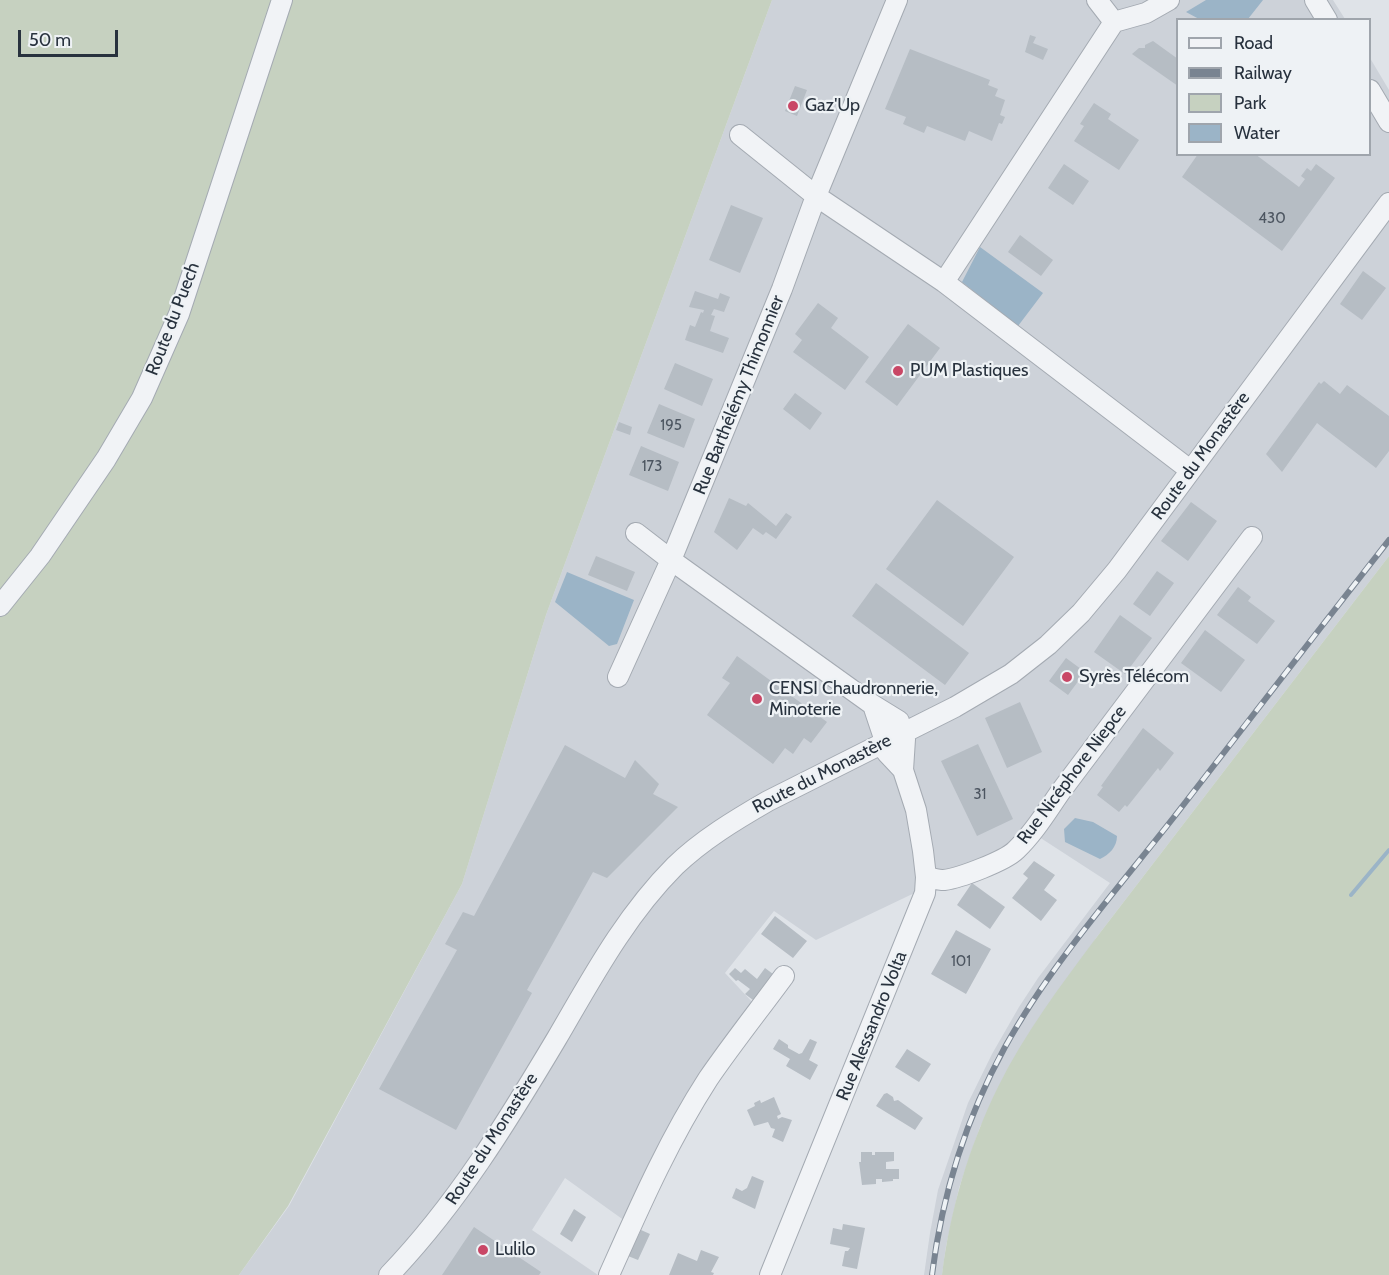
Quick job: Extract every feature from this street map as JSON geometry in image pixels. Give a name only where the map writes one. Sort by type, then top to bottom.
[{"type":"street","name":"Route du Puech","points":[[0,606],[53,537],[106,459],[142,398],[179,314],[282,0]]},
{"type":"street","name":"Rue Barthélémy Thimonnier","points":[[618,677],[671,560],[897,0]]},
{"type":"street","points":[[1097,0],[1114,22]]},
{"type":"street","points":[[944,282],[1114,22],[1146,13],[1169,0]]},
{"type":"street","points":[[1315,0],[1326,18]]},
{"type":"street","points":[[1371,92],[1389,122]]},
{"type":"street","points":[[740,135],[816,196],[944,282],[1190,470]]},
{"type":"street","name":"Route du Monastère","points":[[389,1275],[469,1179],[508,1119],[614,941],[643,902],[676,866],[739,817],[955,707],[1011,674],[1048,645],[1082,613],[1117,570],[1389,203]]},
{"type":"street","points":[[636,533],[873,705],[883,735],[891,738]]},
{"type":"street","name":"Rue Nicéphore Niepce","points":[[926,877],[942,880],[957,877],[985,867],[1014,852],[1035,828],[1060,791],[1252,537]]},
{"type":"street","name":"Rue Alessandro Volta","points":[[770,1275],[925,893],[926,877],[916,810],[903,770],[905,739],[891,738]]},
{"type":"street","points":[[609,1275],[653,1178],[680,1127],[709,1078],[784,976]]},
{"type":"shaded area","points":[[772,0],[1333,0],[1344,18],[1176,18],[1176,156],[1371,156],[1371,60],[1389,90],[1389,556],[1096,938],[980,1127],[959,1188],[942,1275],[924,1275],[930,1233],[938,1190],[968,1103],[1019,1007],[1038,978],[1110,883],[1036,835],[816,940],[774,911],[725,973],[754,1004],[625,1221],[565,1178],[532,1230],[598,1275],[239,1275],[289,1206],[462,884],[546,615]]},
{"type":"green space","points":[[0,0],[772,0],[546,615],[462,884],[288,1206],[239,1275],[0,1275]]},
{"type":"green space","points":[[1389,556],[1389,1275],[942,1275],[950,1226],[970,1155],[998,1087],[1019,1048],[1096,938]]},
{"type":"water","points":[[1206,0],[1263,0],[1249,18],[1197,18],[1186,12]]},
{"type":"water","points":[[980,247],[1043,293],[1018,326],[962,282]]},
{"type":"water","points":[[567,572],[634,600],[617,644],[609,646],[555,602]]},
{"type":"water","points":[[1075,818],[1093,822],[1117,836],[1116,844],[1109,853],[1100,859],[1065,842],[1064,829]]},
{"type":"building","points":[[1030,35],[1036,37],[1033,43],[1048,49],[1043,60],[1025,52]]},
{"type":"building","points":[[1153,41],[1176,58],[1176,85],[1132,54],[1139,48],[1145,48],[1145,45]]},
{"type":"building","points":[[910,49],[990,80],[988,85],[998,89],[995,96],[1005,100],[1000,115],[1005,117],[1002,124],[999,123],[992,141],[969,131],[965,141],[927,126],[924,133],[903,124],[906,117],[885,109]]},
{"type":"building","points":[[795,86],[807,90],[797,116],[785,111]]},
{"type":"building","points":[[1094,103],[1111,114],[1108,119],[1139,140],[1119,170],[1074,141],[1084,126],[1080,124]]},
{"type":"building","points":[[1197,156],[1258,156],[1299,187],[1305,179],[1301,176],[1307,168],[1311,171],[1316,164],[1335,178],[1282,251],[1182,177]]},
{"type":"building","points":[[1064,164],[1089,181],[1073,205],[1048,188]]},
{"type":"building","points":[[731,205],[763,218],[740,273],[709,260]]},
{"type":"building","points":[[1020,235],[1053,260],[1041,276],[1008,252]]},
{"type":"building","points":[[1363,271],[1386,288],[1362,320],[1340,304]]},
{"type":"building","points":[[695,291],[718,299],[720,293],[730,297],[724,312],[714,309],[711,315],[715,316],[710,331],[729,338],[723,353],[685,340],[690,325],[695,327],[704,310],[689,307]]},
{"type":"building","points":[[818,303],[838,318],[831,328],[869,357],[845,390],[793,352],[802,340],[795,334]]},
{"type":"building","name":"PUM Plastiques","points":[[908,324],[940,348],[897,406],[865,382]]},
{"type":"building","points":[[675,363],[713,379],[702,406],[664,389]]},
{"type":"building","points":[[1324,381],[1340,394],[1347,385],[1389,416],[1389,451],[1376,468],[1317,423],[1282,472],[1266,454],[1319,382],[1321,384]]},
{"type":"building","points":[[795,393],[822,413],[810,430],[783,409]]},
{"type":"building","points":[[659,404],[695,419],[684,448],[647,433]]},
{"type":"building","points":[[619,422],[632,427],[630,435],[616,430]]},
{"type":"building","points":[[641,446],[679,462],[668,491],[629,475]]},
{"type":"building","points":[[729,498],[746,506],[748,503],[776,526],[786,513],[792,517],[776,539],[766,532],[763,535],[753,528],[737,550],[714,532]]},
{"type":"building","points":[[937,500],[1014,557],[963,626],[886,569]]},
{"type":"building","points":[[1191,502],[1217,521],[1188,561],[1161,541]]},
{"type":"building","points":[[596,556],[635,572],[627,591],[588,575]]},
{"type":"building","points":[[1157,571],[1174,583],[1150,616],[1133,604]]},
{"type":"building","points":[[876,583],[969,653],[945,685],[852,616]]},
{"type":"building","points":[[1238,587],[1251,597],[1248,601],[1275,621],[1257,644],[1217,615]]},
{"type":"building","points":[[1120,615],[1152,638],[1125,674],[1094,652]]},
{"type":"building","points":[[1205,630],[1245,660],[1221,692],[1181,663]]},
{"type":"building","name":"CENSI Chaudronnerie, Minoterie","points":[[737,656],[827,722],[811,743],[804,738],[793,754],[785,748],[773,764],[707,715],[730,683],[722,678]]},
{"type":"building","name":"Syrès Télécom","points":[[1066,658],[1085,672],[1068,695],[1049,681]]},
{"type":"building","points":[[1020,702],[1042,752],[1007,768],[985,718]]},
{"type":"building","points":[[1143,728],[1174,753],[1160,771],[1158,768],[1127,807],[1125,805],[1119,812],[1097,795]]},
{"type":"building","points":[[978,744],[1013,819],[977,836],[941,761]]},
{"type":"building","points":[[565,745],[625,778],[635,760],[659,784],[653,794],[678,807],[607,878],[593,872],[527,990],[532,993],[456,1130],[379,1089],[457,950],[445,944],[463,912],[474,916]]},
{"type":"building","points":[[1034,861],[1055,875],[1044,890],[1057,900],[1041,921],[1012,898],[1028,878],[1023,874]]},
{"type":"building","points":[[972,883],[1005,907],[990,929],[957,905]]},
{"type":"building","points":[[775,916],[807,941],[793,958],[761,934]]},
{"type":"building","points":[[956,930],[991,949],[966,994],[931,974]]},
{"type":"building","points":[[735,968],[741,973],[745,969],[757,979],[765,968],[777,977],[760,999],[757,996],[753,1000],[745,994],[750,989],[729,974]]},
{"type":"building","points":[[779,1039],[799,1054],[802,1053],[810,1039],[817,1042],[809,1060],[818,1065],[810,1080],[786,1066],[790,1059],[773,1049]]},
{"type":"building","points":[[907,1049],[931,1064],[919,1082],[895,1067]]},
{"type":"building","points":[[887,1093],[893,1097],[894,1101],[898,1100],[923,1118],[915,1130],[876,1106]]},
{"type":"building","points":[[774,1097],[781,1114],[777,1116],[778,1119],[782,1117],[792,1120],[783,1142],[772,1137],[775,1129],[771,1128],[768,1122],[754,1126],[747,1110],[760,1100],[761,1103]]},
{"type":"building","points":[[861,1152],[872,1152],[872,1155],[875,1155],[875,1152],[894,1152],[894,1161],[886,1162],[886,1169],[899,1169],[899,1179],[882,1182],[882,1179],[876,1179],[876,1184],[862,1185],[859,1162],[861,1162]]},
{"type":"building","points":[[752,1176],[764,1181],[755,1209],[732,1198],[736,1188],[742,1191],[747,1188]]},
{"type":"building","points":[[574,1209],[586,1217],[572,1242],[560,1234]]},
{"type":"building","points":[[843,1224],[865,1228],[857,1269],[842,1266],[845,1251],[850,1248],[830,1244],[833,1228],[842,1230]]},
{"type":"building","name":"Lulilo","points":[[474,1227],[541,1272],[539,1275],[442,1275]]},
{"type":"building","points":[[641,1230],[650,1234],[638,1260],[628,1256]]},
{"type":"building","points":[[701,1250],[719,1257],[711,1272],[714,1273],[713,1275],[669,1275],[678,1253],[697,1261]]},
{"type":"waterway","points":[[1351,895],[1389,850]]},
{"type":"railway","points":[[932,1275],[949,1186],[967,1129],[991,1074],[1023,1016],[1063,957],[1389,540]]},
{"type":"place","name":"Gaz'Up","points":[[793,106]]},
{"type":"place","name":"PUM Plastiques","points":[[898,371]]},
{"type":"place","name":"Syrès Télécom","points":[[1067,677]]},
{"type":"place","name":"CENSI Chaudronnerie, Minoterie","points":[[757,699]]},
{"type":"place","name":"Lulilo","points":[[483,1250]]}]
